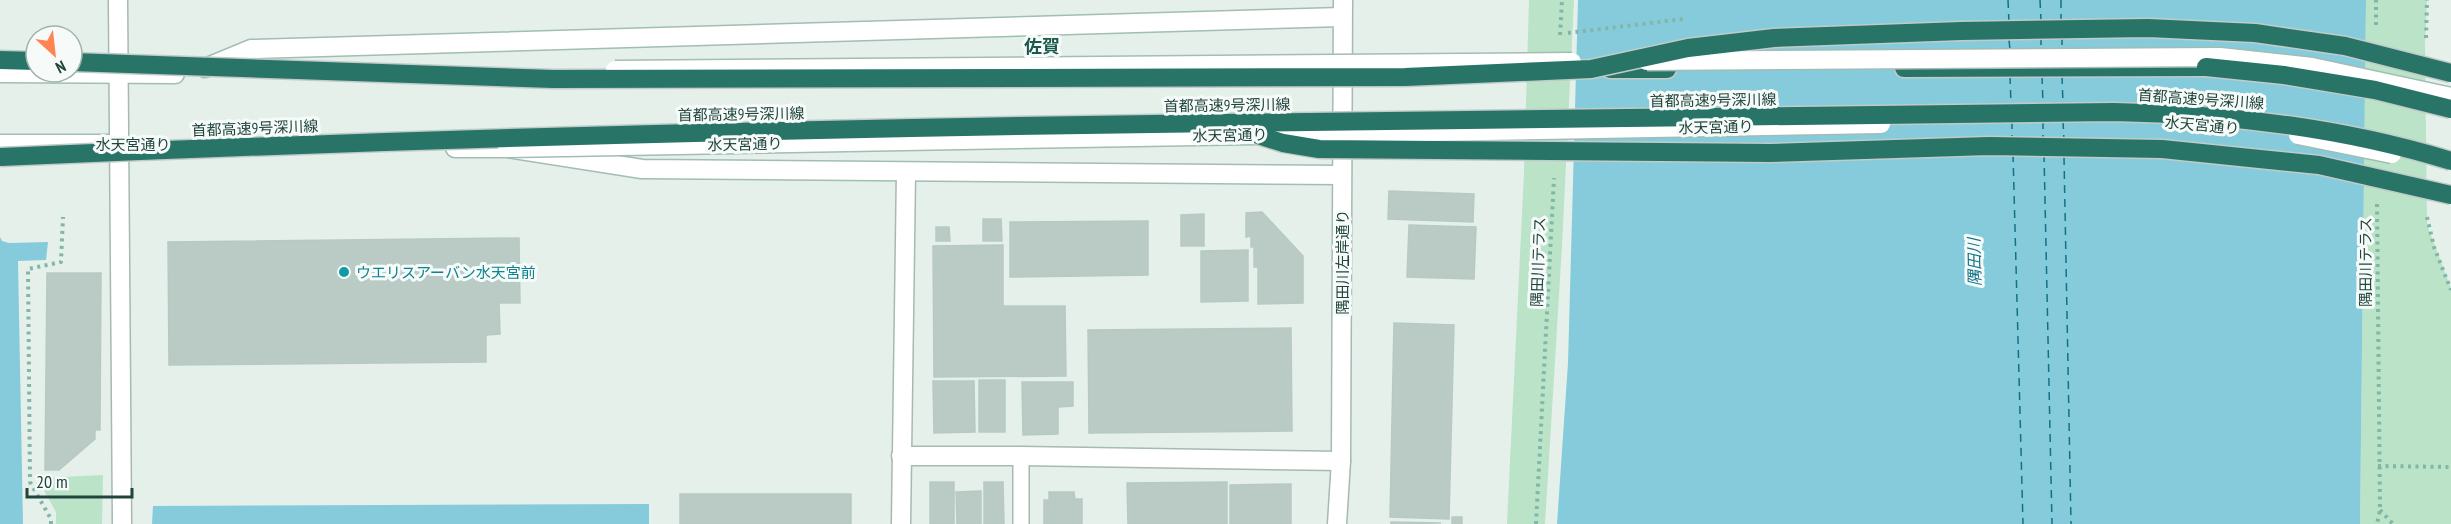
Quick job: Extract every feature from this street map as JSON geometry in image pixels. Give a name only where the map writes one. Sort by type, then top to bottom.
[{"type":"highway","points":[[1590,69],[1688,48],[1774,38],[1961,31],[2148,28],[2255,33],[2345,46],[2451,73]]},
{"type":"highway","name":"首都高速9号深川線","points":[[84,62],[554,79],[1406,77],[1590,69],[2206,67],[2284,75],[2375,90],[2451,109]]},
{"type":"highway","points":[[1,68],[24,63]]},
{"type":"highway","name":"首都高速9号深川線","points":[[2,148],[257,146],[736,132],[1222,123],[2114,112],[2191,114],[2283,123],[2352,136],[2451,160]]},
{"type":"highway","points":[[1222,123],[1283,143],[1319,148],[1770,153],[1989,146],[2162,149],[2319,165],[2451,195]]},
{"type":"main road","points":[[118,0],[122,524]]},
{"type":"main road","points":[[191,74],[251,49],[1343,9]]},
{"type":"main road","name":"隅田川左岸通り","points":[[1337,524],[1341,461],[1343,9]]},
{"type":"main road","points":[[1,68],[120,74],[191,74],[2220,57],[2312,67],[2451,98]]},
{"type":"main road","name":"水天宮通り","points":[[2,148],[120,144],[507,148],[2133,120],[2215,125],[2302,136],[2385,152],[2451,171]]},
{"type":"main road","points":[[507,148],[642,169],[1342,175]]},
{"type":"main road","points":[[901,524],[906,172]]},
{"type":"main road","points":[[901,456],[1341,461]]},
{"type":"lane","points":[[1021,456],[1021,524]]},
{"type":"path","points":[[1560,36],[1562,0]]},
{"type":"path","points":[[2376,0],[2376,33]]},
{"type":"path","points":[[2425,45],[2427,0]]},
{"type":"path","name":"隅田川テラス","points":[[1536,524],[1555,166]]},
{"type":"path","name":"隅田川テラス","points":[[2376,197],[2380,510],[2378,524]]},
{"type":"path","points":[[51,524],[51,519],[30,482],[28,269],[61,262],[63,217]]},
{"type":"path","points":[[2378,466],[2451,467]]},
{"type":"path","points":[[2380,510],[2393,524]]},
{"type":"green space","points":[[1529,0],[1574,0],[1545,524],[1507,524],[1524,172]]},
{"type":"green space","points":[[2366,0],[2427,0],[2425,45],[2427,225],[2451,288],[2451,524],[2360,524]]},
{"type":"green space","points":[[103,475],[102,524],[56,524],[56,512],[37,478]]},
{"type":"water","name":"隅田川","points":[[1578,0],[2366,0],[2360,524],[1557,524],[1568,363]]},
{"type":"water","points":[[0,237],[2,241],[9,243],[48,242],[46,260],[18,261],[23,524],[0,524]]},
{"type":"water","points":[[649,504],[649,524],[152,524],[153,506]]},
{"type":"building","points":[[1389,191],[1474,194],[1473,222],[1388,219]]},
{"type":"building","points":[[1262,212],[1303,256],[1303,303],[1258,304],[1258,267],[1254,267],[1254,247],[1251,247],[1251,236],[1246,237],[1246,213]]},
{"type":"building","points":[[1204,214],[1204,246],[1181,246],[1181,215]]},
{"type":"building","points":[[983,219],[1001,219],[1002,241],[983,241]]},
{"type":"building","points":[[1148,221],[1148,275],[1010,277],[1010,222]]},
{"type":"building","points":[[1409,225],[1476,227],[1474,279],[1407,277]]},
{"type":"building","points":[[936,227],[949,227],[950,241],[936,241]]},
{"type":"building","name":"ウエリスアーバン水天宮前","points":[[519,238],[520,303],[499,303],[500,334],[486,335],[486,362],[169,365],[168,242]]},
{"type":"building","points":[[1003,245],[1003,306],[1065,306],[1066,376],[934,377],[933,246]]},
{"type":"building","points":[[1248,250],[1248,301],[1201,302],[1201,251]]},
{"type":"building","points":[[47,273],[101,273],[100,430],[95,430],[95,439],[59,470],[45,470]]},
{"type":"building","points":[[1394,323],[1454,325],[1449,519],[1390,517]]},
{"type":"building","points":[[1291,328],[1292,431],[1089,433],[1088,330]]},
{"type":"building","points":[[979,380],[1005,380],[1005,432],[979,432]]},
{"type":"building","points":[[933,381],[974,381],[975,432],[934,433]]},
{"type":"building","points":[[1022,382],[1073,382],[1073,406],[1058,407],[1058,434],[1023,435]]},
{"type":"building","points":[[930,482],[954,482],[954,524],[930,524]]},
{"type":"building","points":[[984,482],[1003,482],[1004,524],[984,524]]},
{"type":"building","points":[[1227,482],[1227,524],[1128,524],[1127,483]]},
{"type":"building","points":[[1291,484],[1291,524],[1230,524],[1230,485]]},
{"type":"building","points":[[981,491],[981,524],[957,524],[956,492]]},
{"type":"building","points":[[1049,492],[1074,492],[1075,499],[1082,499],[1082,524],[1044,524],[1044,500],[1049,500]]},
{"type":"building","points":[[680,494],[851,494],[851,524],[680,524]]},
{"type":"building","points":[[1452,517],[1462,517],[1462,524],[1452,524]]},
{"type":"building","points":[[1391,522],[1441,523],[1391,524]]},
{"type":"ferry route","points":[[2008,0],[2009,23]]},
{"type":"ferry route","points":[[2040,0],[2041,20]]},
{"type":"ferry route","points":[[2061,0],[2061,20]]},
{"type":"ferry route","points":[[2041,37],[2041,50]]},
{"type":"ferry route","points":[[2062,37],[2062,50]]},
{"type":"ferry route","points":[[2009,40],[2010,50]]},
{"type":"ferry route","points":[[2010,76],[2011,104]]},
{"type":"ferry route","points":[[2042,76],[2043,104]]},
{"type":"ferry route","points":[[2062,76],[2063,104]]},
{"type":"ferry route","points":[[2012,121],[2012,137]]},
{"type":"ferry route","points":[[2043,121],[2043,137]]},
{"type":"ferry route","points":[[2063,121],[2064,140]]},
{"type":"ferry route","points":[[2013,154],[2023,524]]},
{"type":"ferry route","points":[[2044,154],[2052,524]]},
{"type":"ferry route","points":[[2064,157],[2071,524]]},
{"type":"place","name":"ウエリスアーバン水天宮前","points":[[344,272]]},
{"type":"district","name":"佐賀","points":[[1042,46]]}]
